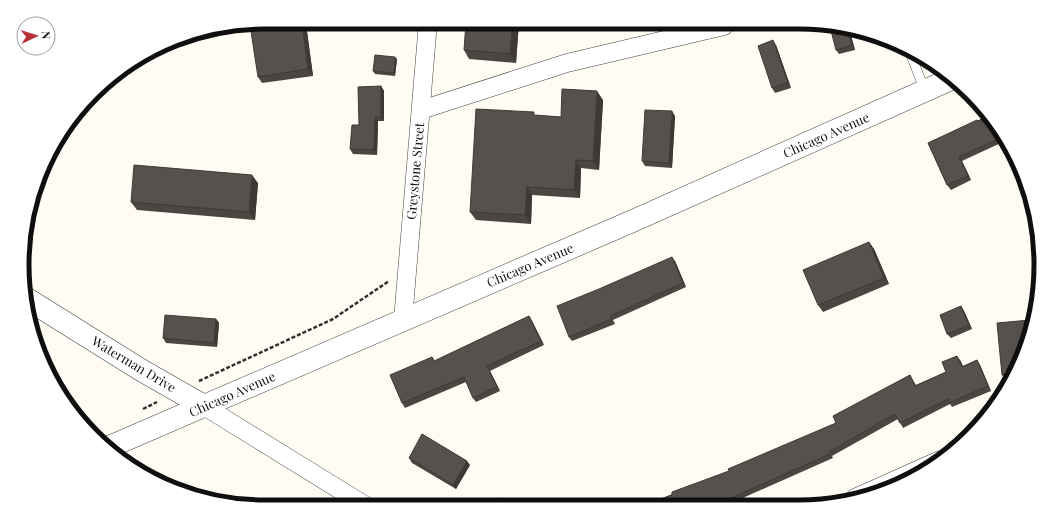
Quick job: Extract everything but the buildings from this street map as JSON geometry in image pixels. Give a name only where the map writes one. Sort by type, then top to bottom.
[{"type":"street","name":"Greystone Street","points":[[403,320],[427,29]]},
{"type":"street","points":[[420,110],[567,63],[711,29]]},
{"type":"street","name":"Chicago Avenue","points":[[114,446],[642,217],[946,81]]},
{"type":"street","name":"Waterman Drive","points":[[32,302],[141,370],[204,406],[356,500]]},
{"type":"lane","points":[[912,59],[925,91]]},
{"type":"path","points":[[210,376],[333,318],[391,279]]}]
